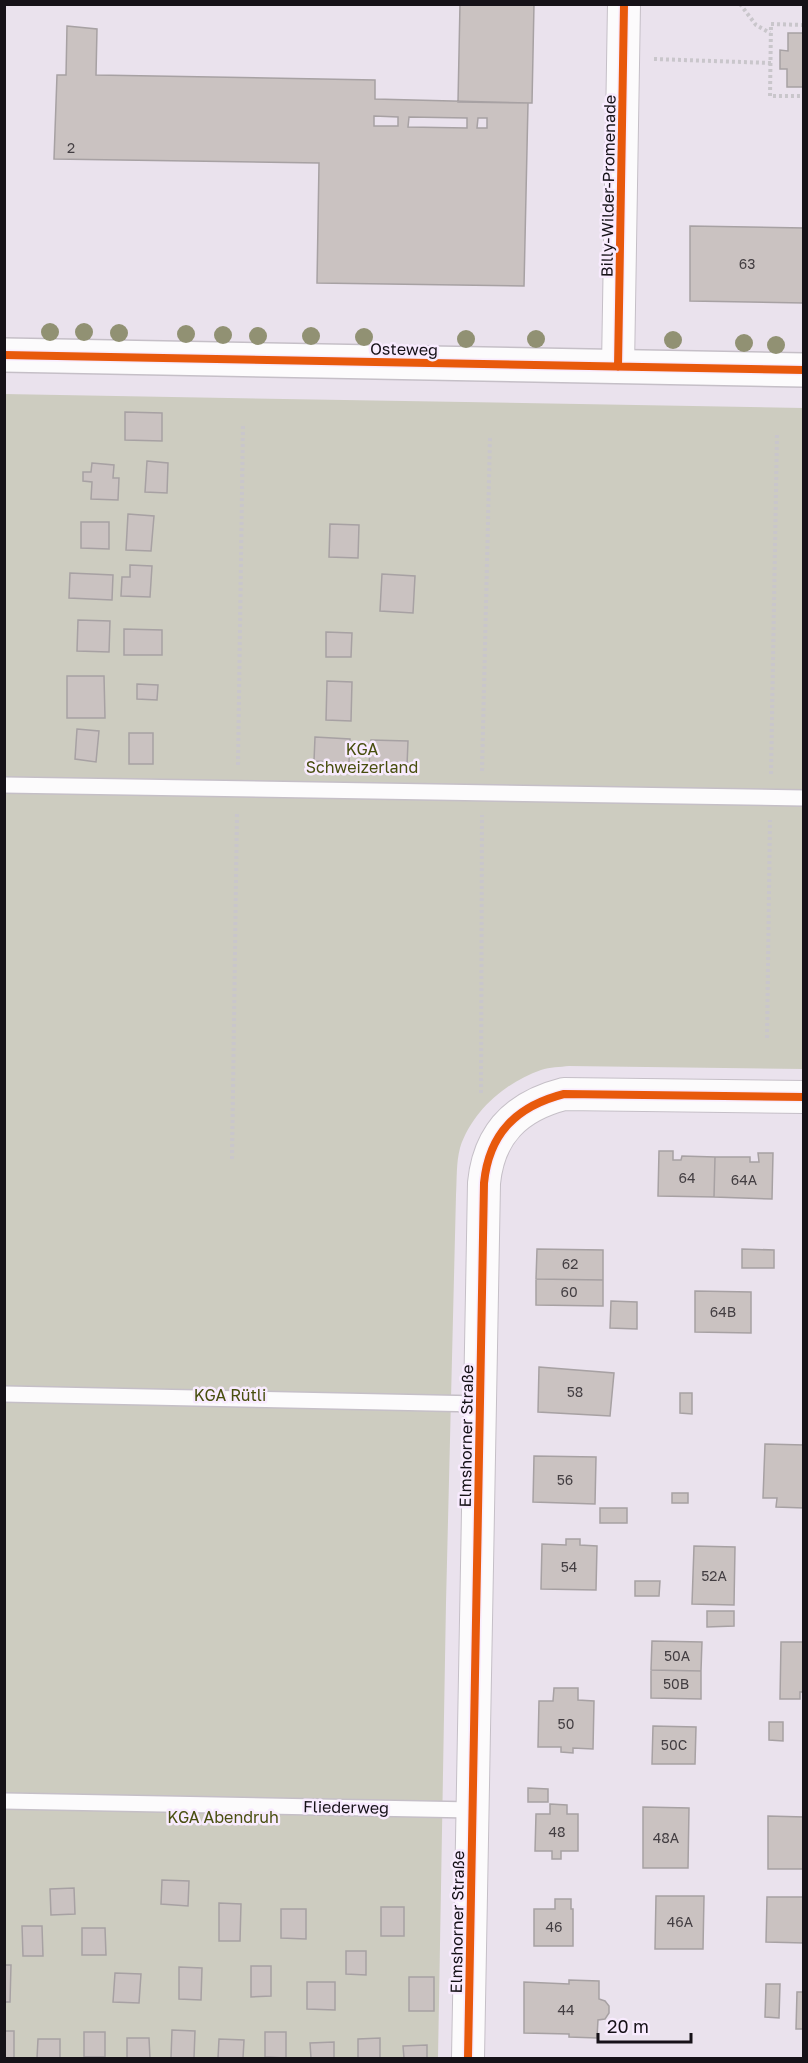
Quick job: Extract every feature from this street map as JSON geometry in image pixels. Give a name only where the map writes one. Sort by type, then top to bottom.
[{"type":"street","name":"Billy-Wilder-Promenade","points":[[618,367],[624,4]]},
{"type":"street","name":"Osteweg","points":[[4,355],[804,370]]},
{"type":"street","name":"Elmshorner Straße","points":[[468,2058],[485,1171],[496,1140],[506,1126],[533,1104],[564,1094],[804,1097]]},
{"type":"lane","points":[[4,785],[804,798]]},
{"type":"lane","points":[[4,1394],[480,1404]]},
{"type":"lane","name":"Fliederweg","points":[[4,1801],[472,1810]]},
{"type":"path","points":[[740,4],[756,25],[771,34]]},
{"type":"path","points":[[804,25],[771,24],[770,96],[804,96]]},
{"type":"path","points":[[623,58],[771,63]]},
{"type":"path","points":[[767,1038],[777,434]]},
{"type":"path","points":[[481,1093],[482,793],[490,438]]},
{"type":"green space","name":"KGA Schweizerland","points":[[4,394],[803,408],[803,1069],[569,1066],[544,1069],[515,1082],[492,1100],[473,1122],[460,1148],[456,1195],[446,1603],[438,2058],[5,2058]]},
{"type":"building","points":[[460,4],[534,4],[532,103],[458,102]]},
{"type":"building","points":[[67,26],[97,29],[96,75],[375,80],[375,99],[528,103],[524,286],[317,283],[319,163],[54,159],[57,75],[66,75]],"holes":[[[374,116],[398,117],[398,126],[374,126]],[[409,117],[467,118],[467,128],[408,127]],[[478,118],[487,118],[487,128],[477,128]]]},
{"type":"building","points":[[788,33],[804,33],[804,87],[787,87],[787,69],[780,69],[780,50],[788,51]]},
{"type":"building","points":[[690,226],[804,228],[804,303],[690,301]]},
{"type":"building","points":[[125,412],[162,413],[162,441],[125,440]]},
{"type":"building","points":[[147,461],[168,463],[167,493],[145,492]]},
{"type":"building","points":[[92,463],[114,465],[113,478],[119,478],[118,500],[91,499],[92,482],[83,481],[83,472],[91,472]]},
{"type":"building","points":[[128,514],[154,516],[151,551],[126,550]]},
{"type":"building","points":[[81,522],[109,522],[109,549],[81,548]]},
{"type":"building","points":[[330,524],[359,525],[358,558],[329,557]]},
{"type":"building","points":[[130,565],[152,566],[150,597],[121,596],[122,577],[130,577]]},
{"type":"building","points":[[70,573],[113,575],[112,600],[69,598]]},
{"type":"building","points":[[382,574],[415,576],[413,613],[380,611]]},
{"type":"building","points":[[78,620],[110,621],[109,652],[77,651]]},
{"type":"building","points":[[124,629],[162,630],[162,655],[124,655]]},
{"type":"building","points":[[326,632],[352,633],[351,657],[326,657]]},
{"type":"building","points":[[67,676],[104,676],[105,718],[67,718]]},
{"type":"building","points":[[327,681],[352,682],[351,721],[326,720]]},
{"type":"building","points":[[137,684],[158,685],[157,700],[137,699]]},
{"type":"building","points":[[77,729],[99,731],[96,762],[75,759]]},
{"type":"building","points":[[129,733],[153,733],[153,764],[129,764]]},
{"type":"building","points":[[315,737],[350,739],[349,763],[314,761]]},
{"type":"building","points":[[371,740],[408,741],[407,766],[369,764]]},
{"type":"building","points":[[659,1151],[673,1151],[673,1160],[681,1160],[682,1156],[715,1157],[714,1197],[658,1196]]},
{"type":"building","points":[[758,1153],[773,1153],[772,1199],[714,1197],[715,1157],[750,1157],[750,1162],[759,1162]]},
{"type":"building","points":[[537,1249],[603,1250],[603,1280],[536,1279]]},
{"type":"building","points":[[742,1249],[774,1250],[774,1268],[742,1268]]},
{"type":"building","points":[[536,1279],[603,1280],[603,1306],[536,1305]]},
{"type":"building","points":[[695,1291],[751,1292],[751,1333],[695,1332]]},
{"type":"building","points":[[611,1301],[637,1302],[637,1329],[610,1328]]},
{"type":"building","points":[[539,1367],[614,1373],[610,1416],[538,1412]]},
{"type":"building","points":[[680,1393],[692,1393],[692,1414],[680,1413]]},
{"type":"building","points":[[765,1444],[804,1445],[804,1508],[776,1507],[777,1498],[763,1498]]},
{"type":"building","points":[[534,1456],[596,1457],[595,1504],[533,1502]]},
{"type":"building","points":[[672,1493],[688,1493],[688,1503],[672,1503]]},
{"type":"building","points":[[600,1508],[627,1508],[627,1523],[600,1523]]},
{"type":"building","points":[[566,1539],[580,1539],[580,1545],[597,1546],[596,1590],[541,1589],[542,1544],[566,1545]]},
{"type":"building","points":[[694,1546],[735,1547],[734,1605],[692,1604]]},
{"type":"building","points":[[635,1581],[660,1581],[659,1596],[635,1596]]},
{"type":"building","points":[[707,1611],[734,1611],[734,1626],[707,1627]]},
{"type":"building","points":[[652,1641],[702,1642],[701,1671],[651,1670]]},
{"type":"building","points":[[781,1642],[804,1642],[804,1692],[800,1692],[800,1699],[780,1699]]},
{"type":"building","points":[[651,1670],[701,1671],[701,1699],[651,1698]]},
{"type":"building","points":[[554,1688],[578,1688],[578,1700],[594,1701],[593,1749],[573,1748],[573,1753],[561,1752],[561,1747],[538,1747],[539,1701],[553,1701]]},
{"type":"building","points":[[769,1722],[783,1722],[783,1741],[769,1740]]},
{"type":"building","points":[[653,1726],[696,1727],[695,1764],[652,1764]]},
{"type":"building","points":[[528,1788],[548,1789],[548,1802],[528,1802]]},
{"type":"building","points":[[550,1804],[567,1805],[567,1814],[578,1814],[578,1851],[561,1851],[561,1859],[552,1859],[552,1851],[535,1851],[536,1814],[550,1814]]},
{"type":"building","points":[[643,1807],[689,1808],[688,1868],[643,1868]]},
{"type":"building","points":[[768,1816],[804,1817],[804,1869],[768,1869]]},
{"type":"building","points":[[162,1880],[189,1881],[188,1906],[161,1904]]},
{"type":"building","points":[[74,1888],[75,1914],[51,1915],[50,1889]]},
{"type":"building","points":[[656,1896],[704,1896],[703,1949],[655,1949]]},
{"type":"building","points":[[767,1897],[804,1897],[804,1943],[766,1942]]},
{"type":"building","points":[[555,1899],[571,1899],[573,1946],[534,1946],[534,1909],[555,1909]]},
{"type":"building","points":[[219,1903],[241,1904],[240,1941],[219,1941]]},
{"type":"building","points":[[381,1907],[404,1907],[404,1936],[381,1936]]},
{"type":"building","points":[[281,1909],[306,1909],[306,1939],[281,1938]]},
{"type":"building","points":[[22,1926],[42,1926],[43,1956],[23,1956]]},
{"type":"building","points":[[82,1928],[105,1928],[106,1955],[82,1955]]},
{"type":"building","points":[[346,1951],[366,1951],[366,1975],[346,1974]]},
{"type":"building","points":[[4,1965],[11,1965],[10,2002],[4,2002]]},
{"type":"building","points":[[251,1966],[271,1966],[271,1996],[251,1997]]},
{"type":"building","points":[[179,1967],[202,1968],[201,2000],[179,1999]]},
{"type":"building","points":[[115,1973],[141,1974],[139,2003],[113,2002]]},
{"type":"building","points":[[409,1977],[434,1977],[434,2011],[409,2011]]},
{"type":"building","points":[[569,1980],[599,1981],[599,1999],[605,2001],[609,2006],[609,2013],[605,2019],[598,2020],[597,2038],[569,2037],[569,2034],[524,2033],[524,1982],[569,1984]]},
{"type":"building","points":[[307,1982],[335,1982],[335,2010],[307,2009]]},
{"type":"building","points":[[766,1984],[780,1984],[779,2018],[765,2017]]},
{"type":"building","points":[[797,1992],[804,1992],[804,2029],[796,2029]]},
{"type":"building","points":[[172,2030],[195,2031],[194,2058],[171,2058]]},
{"type":"building","points":[[4,2031],[14,2031],[14,2058],[4,2058]]},
{"type":"building","points":[[84,2032],[105,2032],[105,2057],[84,2057]]},
{"type":"building","points":[[265,2032],[286,2032],[286,2058],[265,2057]]},
{"type":"building","points":[[127,2038],[149,2038],[150,2058],[127,2058]]},
{"type":"building","points":[[380,2038],[380,2058],[358,2058],[358,2039]]},
{"type":"building","points":[[38,2039],[60,2039],[60,2058],[37,2058]]},
{"type":"building","points":[[219,2039],[244,2040],[243,2058],[218,2058]]},
{"type":"building","points":[[334,2042],[334,2058],[311,2058],[310,2043]]},
{"type":"building","points":[[427,2045],[427,2058],[404,2058],[403,2046]]},
{"type":"cycle path","points":[[618,367],[624,4]]},
{"type":"cycle path","points":[[4,355],[804,370]]},
{"type":"cycle path","points":[[468,2058],[484,1183],[492,1150],[499,1136],[519,1114],[547,1099],[564,1094],[804,1097]]},
{"type":"park label","name":"KGA Rütli","points":[[230,1395]]},
{"type":"park label","name":"KGA Abendruh","points":[[223,1817]]}]
